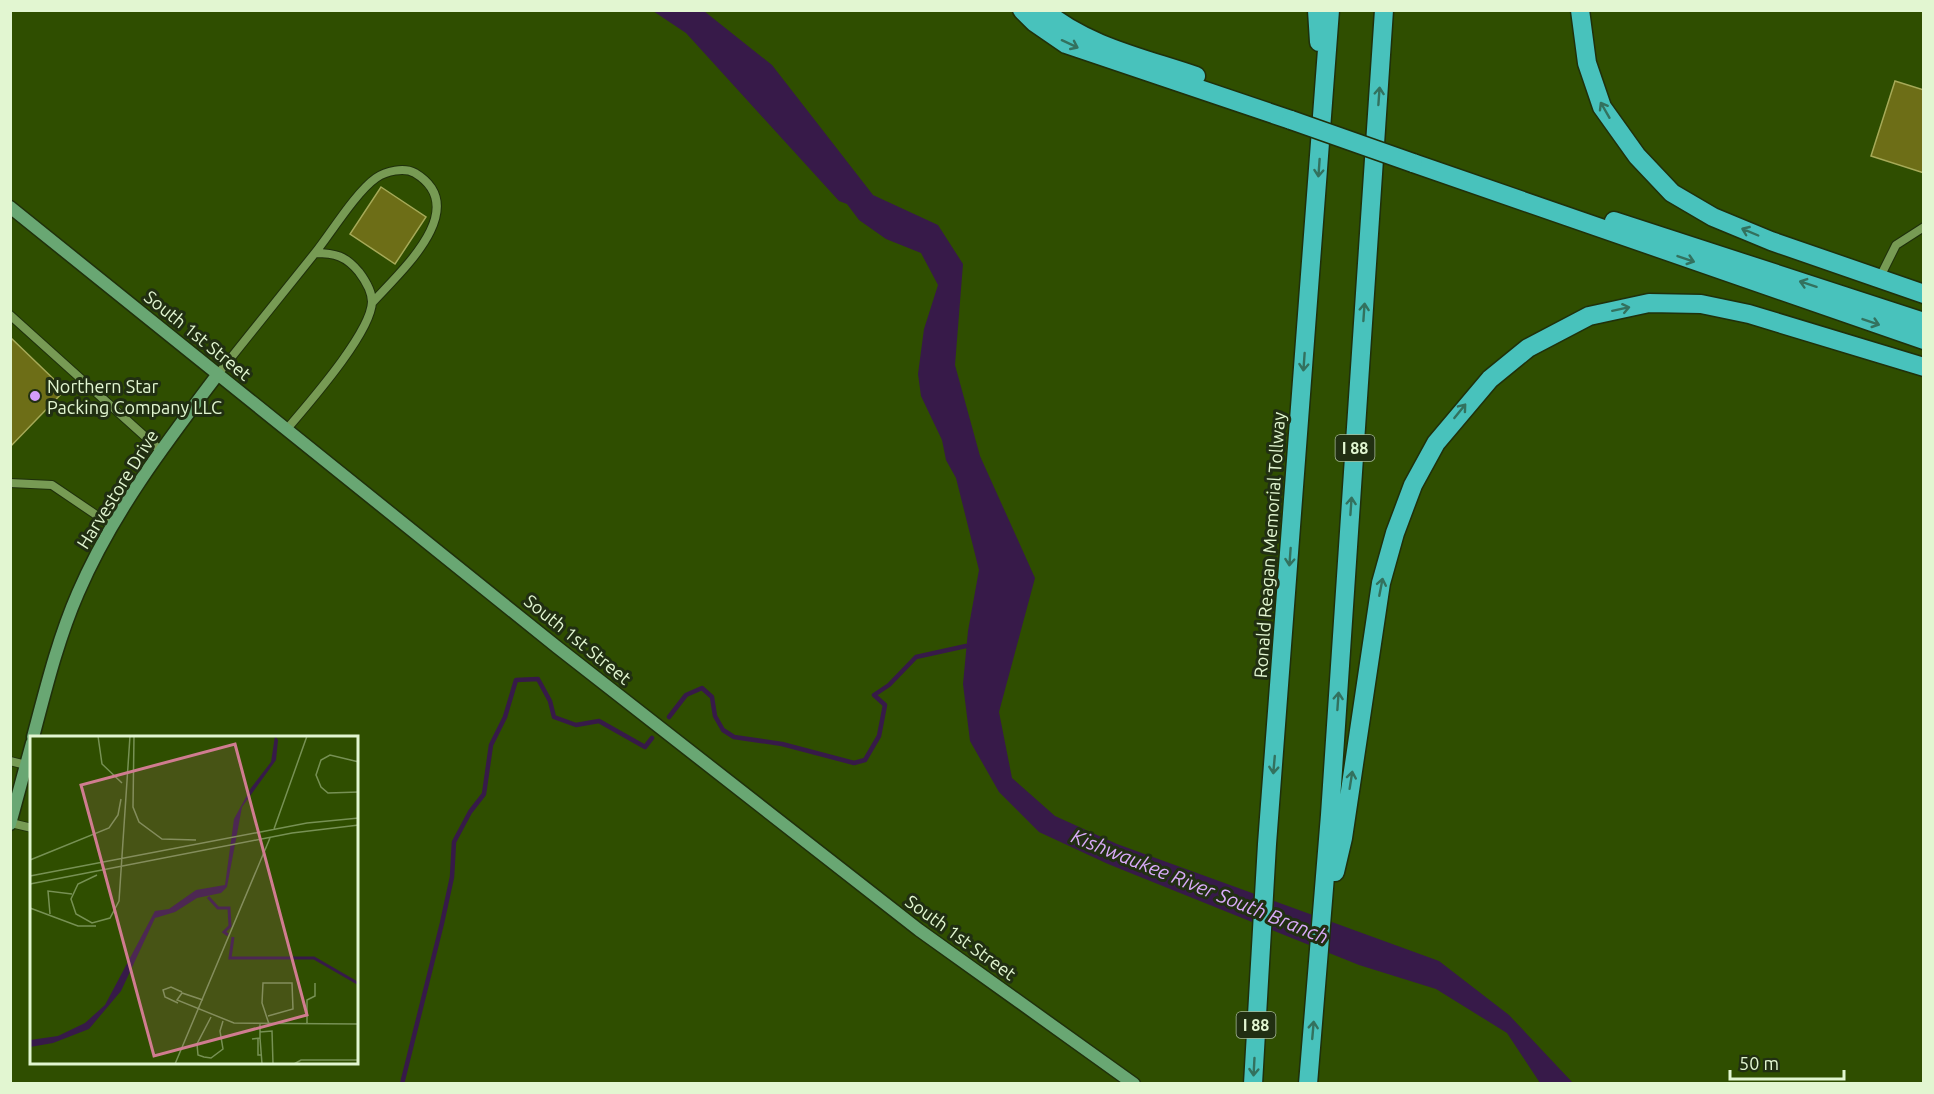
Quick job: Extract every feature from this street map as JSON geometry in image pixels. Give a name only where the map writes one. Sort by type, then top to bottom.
[{"type":"highway","points":[[1022,10],[1034,22],[1066,44],[1291,115],[1413,157],[1923,340]]},
{"type":"highway","points":[[1044,10],[1055,20],[1097,41],[1291,115]]},
{"type":"highway","points":[[1317,10],[1324,89]]},
{"type":"highway","name":"Ronald Reagan Memorial Tollway","points":[[1253,1083],[1268,844],[1330,10]]},
{"type":"highway","name":"I 88","points":[[1328,885],[1384,10]]},
{"type":"highway","points":[[1580,10],[1587,63],[1602,107],[1637,156],[1672,193],[1713,217],[1771,241],[1923,294]]},
{"type":"highway","points":[[1413,157],[1923,322]]},
{"type":"highway","points":[[1308,1083],[1321,929],[1328,885],[1342,838],[1381,584],[1395,533],[1413,485],[1436,443],[1490,379],[1528,348],[1589,316],[1649,303],[1701,304],[1749,314],[1923,367]]},
{"type":"street","name":"South 1st Street","points":[[10,207],[557,647],[919,930],[1134,1083]]},
{"type":"street","name":"Harvestore Drive","points":[[33,736],[64,629],[77,594],[111,525],[160,450],[218,374]]},
{"type":"street","points":[[11,824],[30,750]]},
{"type":"lane","points":[[218,374],[376,178],[393,170],[411,171],[425,180],[435,191],[437,210],[428,237],[372,303],[362,328],[337,368],[287,429]]},
{"type":"lane","points":[[1879,279],[1896,245],[1923,226]]},
{"type":"lane","points":[[315,254],[334,253],[350,261],[368,286],[372,303]]},
{"type":"lane","points":[[10,315],[160,450]]},
{"type":"lane","points":[[10,483],[52,485],[111,525]]},
{"type":"lane","points":[[10,761],[26,765]]},
{"type":"lane","points":[[11,824],[30,828]]},
{"type":"water","name":"Kishwaukee River South Branch","points":[[653,11],[704,11],[772,65],[873,195],[938,225],[963,264],[955,365],[980,456],[1035,578],[999,712],[1012,778],[1055,816],[1117,844],[1439,961],[1509,1015],[1573,1083],[1540,1083],[1507,1033],[1436,989],[1359,965],[1108,864],[1039,832],[999,792],[970,741],[963,684],[968,631],[979,570],[956,478],[946,460],[942,440],[921,396],[918,374],[924,329],[938,285],[921,253],[886,239],[859,220],[847,204],[839,201],[686,33]]},
{"type":"building","points":[[1895,81],[1924,90],[1924,173],[1871,156]]},
{"type":"building","points":[[381,187],[426,217],[395,264],[350,234]]},
{"type":"building","name":"Northern Star Packing Company LLC","points":[[10,337],[65,390],[10,447]]},
{"type":"waterway","points":[[669,717],[686,695],[702,688],[712,697],[715,716],[723,730],[734,737],[782,744],[854,763],[865,760],[879,736],[885,705],[874,695],[889,685],[916,657],[966,646]]},
{"type":"waterway","points":[[402,1084],[452,877],[454,842],[470,812],[484,794],[491,745],[505,717],[516,680],[538,679],[550,701],[554,717],[576,725],[599,721],[645,747],[652,738]]},
{"type":"place","name":"Northern Star Packing Company LLC","points":[[35,396]]}]
